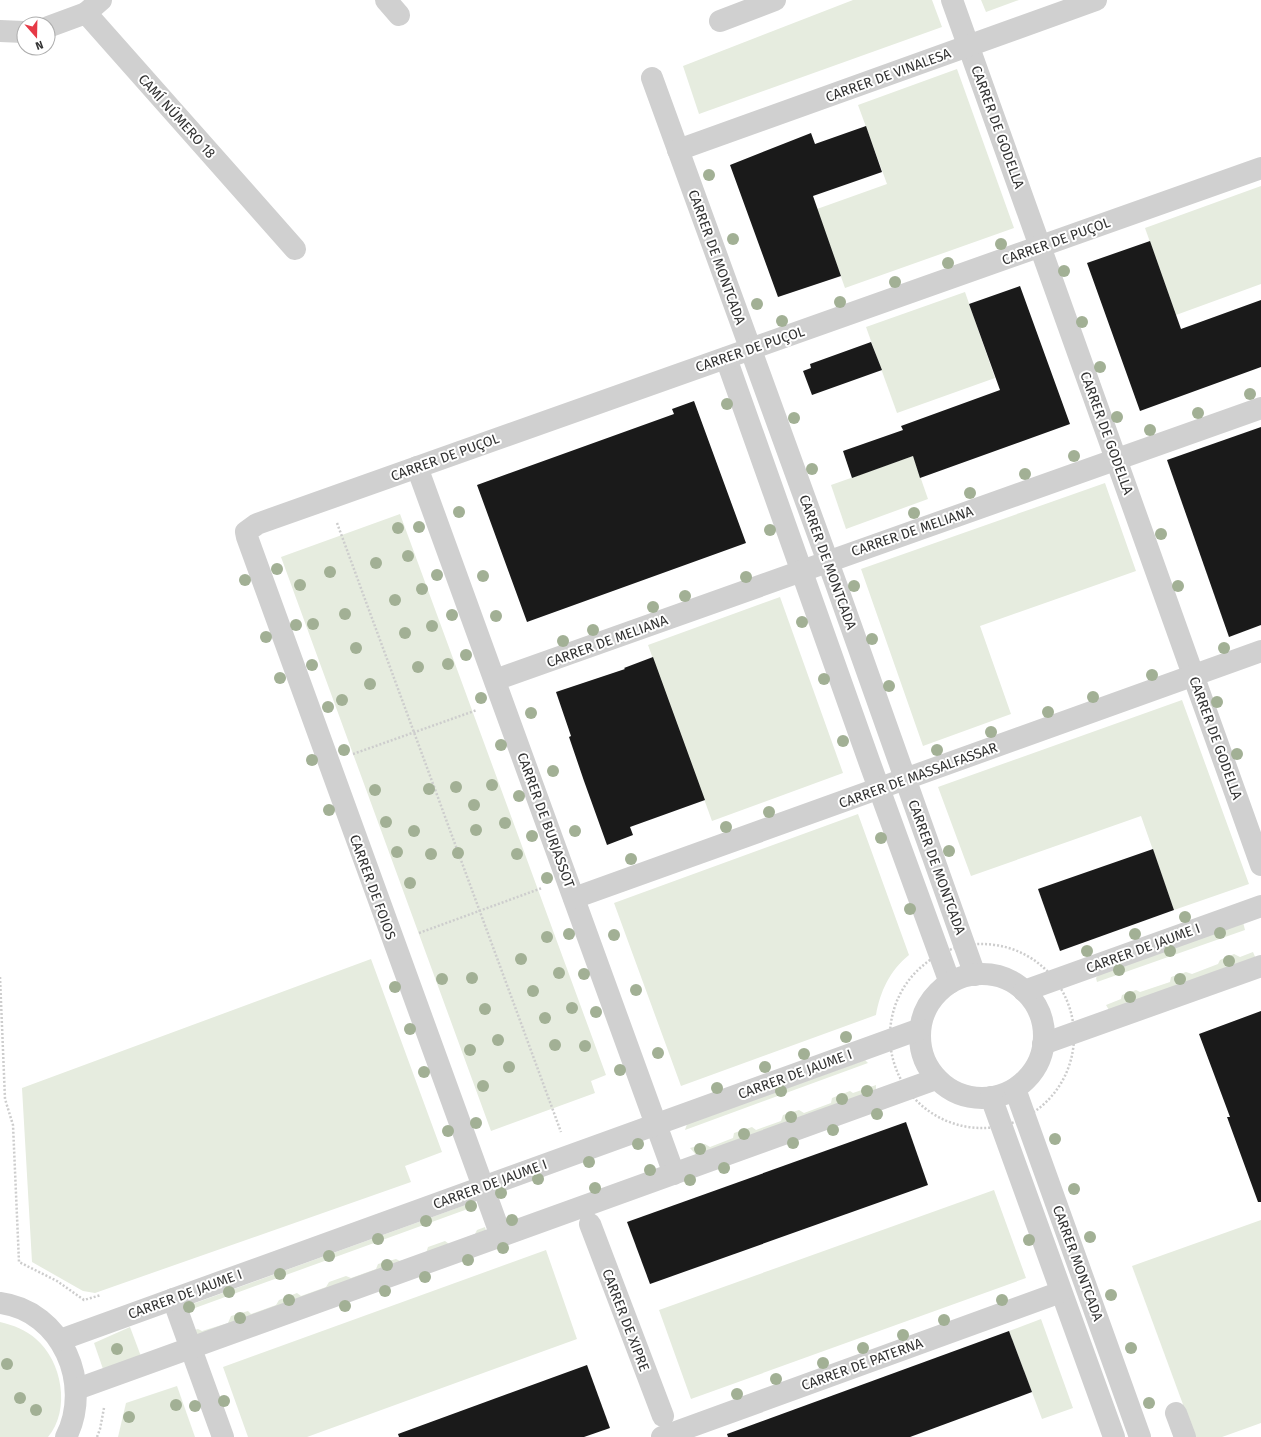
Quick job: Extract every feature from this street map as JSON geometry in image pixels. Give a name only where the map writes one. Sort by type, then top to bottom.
[{"type":"street","points":[[720,21],[775,0]]},
{"type":"street","name":"CARRER DE GODELLA","points":[[952,0],[1261,865]]},
{"type":"street","name":"CARRER DE VINALESA","points":[[678,150],[1096,0]]},
{"type":"street","name":"CAMÍ NÚMERO 18","points":[[56,22],[93,6],[295,249]]},
{"type":"street","points":[[0,31],[16,32]]},
{"type":"street","points":[[652,78],[678,150]]},
{"type":"street","name":"CARRER DE MONTCADA","points":[[678,150],[906,779],[975,975]]},
{"type":"street","name":"CARRER DE PUÇOL","points":[[246,537],[246,532],[257,524],[1261,168]]},
{"type":"street","name":"CARRER DE MONTCADA","points":[[726,358],[879,789],[950,983]]},
{"type":"street","name":"CARRER DE MELIANA","points":[[495,680],[1261,408]]},
{"type":"street","name":"CARRER DE BURJASSOT","points":[[417,467],[674,1174]]},
{"type":"street","name":"CARRER DE FOIOS","points":[[246,537],[500,1236]]},
{"type":"street","name":"CARRER DE MASSALFASSAR","points":[[574,898],[1261,651]]},
{"type":"street","name":"CARRER DE JAUME I","points":[[1024,991],[1261,906]]},
{"type":"street","points":[[1043,1044],[1261,966]]},
{"type":"street","points":[[975,975],[993,975],[1009,981],[1024,991],[1036,1006],[1043,1024],[1043,1044],[1038,1062],[1029,1076],[1015,1089],[1004,1094],[991,1097],[971,1097],[952,1091],[936,1079],[926,1064],[921,1047],[920,1028],[925,1011],[936,995],[950,983],[975,975]]},
{"type":"street","name":"CARRER DE JAUME I","points":[[60,1340],[920,1028]]},
{"type":"street","points":[[77,1389],[936,1079]]},
{"type":"street","name":"CARRER MONTCADA","points":[[1015,1089],[1140,1437]]},
{"type":"street","name":"CARRER MONTCADA","points":[[991,1097],[1114,1437]]},
{"type":"street","name":"CARRER DE XIPRE","points":[[590,1224],[662,1427]]},
{"type":"street","name":"CARRER DE PATERNA","points":[[662,1427],[1061,1292]]},
{"type":"street","points":[[173,1299],[222,1437]]},
{"type":"street","points":[[0,1303],[10,1304],[38,1318],[60,1340],[72,1364],[77,1389],[73,1422],[66,1437]]},
{"type":"street","points":[[1176,1414],[1185,1437]]},
{"type":"path","points":[[335,518],[563,1136]]},
{"type":"path","points":[[349,756],[479,709]]},
{"type":"path","points":[[414,935],[545,888]]},
{"type":"path","points":[[976,944],[1004,947],[1025,955],[1048,973]]},
{"type":"path","points":[[890,1028],[893,1011],[901,991],[911,975],[928,958]]},
{"type":"path","points":[[0,977],[5,1099],[13,1125],[20,1262],[57,1281],[84,1300],[104,1294]]},
{"type":"path","points":[[1039,1109],[1059,1088],[1068,1068],[1074,1045]]},
{"type":"path","points":[[916,1098],[930,1111],[947,1121],[967,1126],[988,1128]]},
{"type":"shaded area","points":[[853,0],[932,0],[942,27],[699,114],[683,66]]},
{"type":"shaded area","points":[[981,0],[1019,0],[986,12]]},
{"type":"shaded area","points":[[957,69],[1014,228],[845,288],[817,209],[887,184],[858,105]]},
{"type":"shaded area","points":[[1261,186],[1261,284],[1176,315],[1145,228]]},
{"type":"shaded area","points":[[965,292],[995,378],[897,413],[866,327]]},
{"type":"shaded area","points":[[913,456],[928,499],[846,529],[831,485]]},
{"type":"shaded area","points":[[1105,483],[1136,571],[980,626],[1011,714],[923,746],[861,569]]},
{"type":"shaded area","points":[[400,514],[606,1075],[591,1081],[595,1093],[491,1131],[281,557]]},
{"type":"shaded area","points":[[780,597],[843,773],[712,821],[648,645]]},
{"type":"shaded area","points":[[1182,700],[1249,884],[1174,910],[1141,816],[971,876],[938,787]]},
{"type":"shaded area","points":[[858,814],[909,955],[896,967],[887,982],[880,998],[876,1015],[681,1086],[614,903]]},
{"type":"shaded area","points":[[1243,922],[1245,930],[1097,982],[1096,978],[1099,974]]},
{"type":"shaded area","points":[[1253,952],[1256,959],[1109,1010],[1106,1005],[1121,999],[1122,995],[1136,990],[1140,992],[1170,982],[1171,977],[1186,972],[1192,974],[1218,964],[1220,960],[1234,954],[1240,957]]},
{"type":"shaded area","points":[[371,959],[442,1152],[405,1166],[411,1182],[95,1293],[83,1291],[32,1262],[22,1088]]},
{"type":"shaded area","points":[[865,1060],[868,1063],[685,1130],[687,1124]]},
{"type":"shaded area","points":[[876,1085],[876,1091],[697,1156],[690,1148],[705,1144],[710,1147],[733,1138],[734,1133],[752,1127],[756,1130],[781,1121],[783,1115],[799,1110],[804,1113],[831,1103],[832,1098],[850,1091],[853,1093]]},
{"type":"shaded area","points":[[994,1190],[1026,1278],[691,1399],[659,1310]]},
{"type":"shaded area","points":[[471,1203],[476,1206],[184,1312],[187,1306]]},
{"type":"shaded area","points":[[1261,1220],[1261,1423],[1222,1437],[1195,1437],[1132,1266]]},
{"type":"shaded area","points":[[485,1227],[486,1231],[203,1339],[191,1331],[198,1329],[202,1331],[228,1323],[231,1316],[248,1311],[251,1314],[276,1305],[279,1300],[297,1293],[301,1296],[326,1287],[329,1282],[346,1276],[351,1278],[376,1269],[378,1264],[396,1259],[400,1261],[426,1253],[428,1247],[445,1241],[449,1244],[475,1234],[477,1230]]},
{"type":"shaded area","points":[[546,1250],[577,1339],[307,1437],[248,1437],[223,1367]]},
{"type":"shaded area","points":[[1041,1319],[1073,1408],[1042,1419],[1009,1331]]},
{"type":"shaded area","points":[[0,1322],[19,1328],[28,1333],[45,1348],[52,1360],[60,1386],[61,1400],[55,1426],[48,1437],[0,1437]]},
{"type":"shaded area","points":[[130,1327],[142,1359],[103,1369],[94,1343]]},
{"type":"shaded area","points":[[177,1386],[195,1437],[118,1437],[126,1403]]},
{"type":"building","points":[[866,126],[882,172],[813,196],[841,276],[778,297],[730,165],[811,133],[815,144]]},
{"type":"building","points":[[1150,241],[1181,329],[1261,300],[1261,367],[1140,411],[1087,263]]},
{"type":"building","points":[[1020,286],[1070,424],[920,478],[913,456],[852,478],[843,451],[903,430],[901,426],[1000,390],[969,304]]},
{"type":"building","points":[[871,342],[882,370],[812,395],[803,371],[811,368],[810,364]]},
{"type":"building","points":[[694,401],[746,543],[527,622],[477,485],[674,414],[672,409]]},
{"type":"building","points":[[1261,427],[1261,625],[1229,637],[1167,460]]},
{"type":"building","points":[[653,657],[705,800],[630,827],[633,835],[607,845],[569,737],[571,736],[556,692],[625,669],[624,668]]},
{"type":"building","points":[[1153,849],[1174,910],[1060,951],[1038,889]]},
{"type":"building","points":[[1261,1011],[1261,1202],[1258,1202],[1227,1117],[1230,1117],[1199,1034]]},
{"type":"building","points":[[906,1122],[928,1185],[650,1284],[627,1222]]},
{"type":"building","points":[[1009,1331],[1032,1392],[910,1437],[728,1437],[727,1434]]},
{"type":"building","points":[[587,1365],[610,1428],[584,1437],[399,1437],[398,1434]]}]
